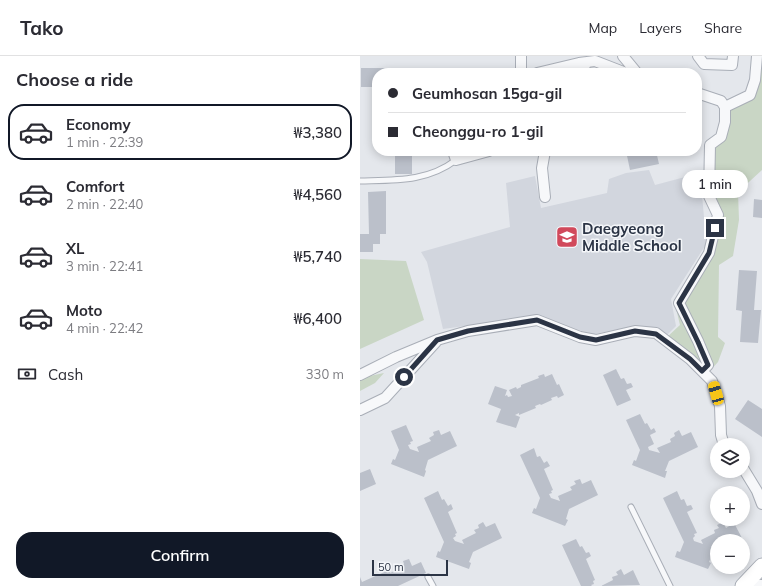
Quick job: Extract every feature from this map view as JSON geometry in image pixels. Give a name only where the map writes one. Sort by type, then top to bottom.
[{"type":"main road","points":[[744,585],[762,566]]},
{"type":"street","points":[[521,56],[521,68]]},
{"type":"street","points":[[623,56],[633,68]]},
{"type":"street","points":[[698,56],[704,64],[732,65],[733,56]]},
{"type":"street","points":[[725,107],[750,95],[756,80],[757,56]]},
{"type":"street","points":[[560,68],[596,61],[614,68]]},
{"type":"street","points":[[583,68],[587,62]]},
{"type":"street","points":[[702,95],[721,101],[725,107],[725,122],[721,137],[710,145],[709,196],[718,215],[709,253],[679,303],[708,365],[702,371]]},
{"type":"street","points":[[544,156],[542,168],[545,196]]},
{"type":"street","points":[[360,376],[396,357],[437,340],[468,331],[537,320],[580,337],[596,340],[635,331],[656,334],[690,359],[712,381],[720,406],[722,438]]},
{"type":"street","points":[[360,410],[385,398],[437,340]]},
{"type":"street","points":[[749,478],[762,504]]},
{"type":"street","points":[[744,585],[762,585]]},
{"type":"lane","points":[[360,181],[412,179],[431,174],[447,167],[454,156]]},
{"type":"lane","points":[[631,507],[670,586]]},
{"type":"lane","points":[[428,577],[432,586]]},
{"type":"shaded area","points":[[649,170],[655,185],[700,173],[704,217],[709,221],[705,246],[671,299],[676,326],[667,335],[630,327],[594,334],[537,316],[443,329],[427,262],[421,252],[510,227],[506,183],[535,176],[541,208],[607,193],[609,179],[626,173]]},
{"type":"green space","points":[[760,56],[762,56],[762,170],[738,192],[739,220],[733,256],[719,265],[718,337],[725,343],[718,362],[708,373],[666,338],[680,325],[674,300],[712,254],[721,213],[711,196],[712,148],[728,110],[752,97]]},
{"type":"green space","points":[[360,259],[406,261],[424,320],[360,349]]},
{"type":"green space","points":[[384,373],[375,383],[360,391],[360,378]]},
{"type":"building","points":[[361,68],[372,68],[372,87],[361,87]]},
{"type":"building","points":[[395,156],[412,156],[412,174],[395,174]]},
{"type":"building","points":[[627,156],[657,156],[659,164],[630,170]]},
{"type":"building","points":[[386,191],[386,234],[380,234],[380,244],[373,244],[373,252],[360,252],[360,234],[369,234],[368,192]]},
{"type":"building","points":[[754,199],[762,200],[762,218],[753,217]]},
{"type":"building","points":[[739,270],[757,271],[754,310],[761,310],[758,343],[740,342],[742,311],[736,310]]},
{"type":"building","points":[[616,369],[621,379],[624,378],[627,384],[631,383],[633,387],[626,390],[631,400],[617,406],[603,375]]},
{"type":"building","points":[[544,374],[545,377],[552,374],[564,395],[558,398],[557,396],[551,398],[552,400],[535,406],[536,408],[519,415],[519,413],[515,415],[520,417],[516,428],[496,422],[501,409],[488,404],[495,386],[507,390],[505,396],[507,395],[508,397],[512,396],[509,390],[516,387],[517,389],[521,387],[521,385],[539,378],[538,376]]},
{"type":"building","points":[[748,400],[762,409],[762,437],[735,419]]},
{"type":"building","points":[[640,414],[645,424],[647,423],[651,430],[654,428],[656,432],[650,435],[654,444],[648,447],[649,450],[660,453],[657,448],[671,442],[670,439],[675,436],[674,433],[679,430],[682,436],[691,432],[698,447],[669,461],[665,471],[667,471],[665,478],[632,465],[634,460],[636,461],[640,450],[626,420]]},
{"type":"building","points":[[406,425],[413,441],[408,445],[410,449],[419,452],[417,447],[431,441],[429,438],[434,435],[433,432],[439,430],[441,435],[450,431],[457,446],[428,460],[424,477],[391,464],[393,459],[395,460],[399,450],[391,431]]},
{"type":"building","points":[[534,448],[537,457],[540,456],[544,463],[547,461],[550,466],[544,469],[553,490],[551,491],[552,493],[549,494],[551,498],[560,501],[558,496],[572,490],[570,487],[576,484],[574,481],[580,479],[582,484],[591,480],[598,495],[569,509],[566,519],[568,520],[565,526],[532,513],[534,508],[536,509],[540,498],[520,455]]},
{"type":"building","points":[[370,469],[376,484],[360,491],[360,473]]},
{"type":"building","points":[[438,491],[442,500],[444,499],[448,506],[451,504],[453,509],[448,512],[457,533],[453,538],[455,541],[464,544],[462,540],[476,533],[474,530],[479,528],[478,525],[483,522],[486,527],[495,523],[502,538],[473,552],[469,562],[471,563],[469,569],[436,557],[444,542],[424,498]]},
{"type":"building","points":[[677,491],[681,500],[684,499],[687,506],[691,505],[693,509],[687,512],[697,533],[694,534],[694,541],[703,544],[701,540],[710,536],[710,565],[708,569],[675,557],[677,551],[680,552],[684,542],[663,498]]},
{"type":"building","points":[[718,526],[725,526],[726,528],[729,526],[736,526],[740,534],[713,534],[715,533],[714,530],[719,528]]},
{"type":"building","points":[[576,539],[580,547],[582,546],[586,553],[589,552],[591,556],[586,559],[595,580],[593,581],[594,584],[591,585],[592,586],[581,586],[562,545]]},
{"type":"building","points":[[409,559],[412,566],[421,562],[426,573],[398,586],[360,586],[360,577],[362,582],[389,570],[390,573],[399,569],[398,567],[404,564],[403,561]]},
{"type":"building","points":[[621,569],[624,575],[633,570],[640,585],[601,586],[613,580],[612,577],[618,575],[616,572]]},
{"type":"place","name":"Daegyeong Middle School","points":[[567,237]]},
{"type":"route","points":[[404,377],[437,340],[468,331],[537,320],[580,337],[596,340],[635,331],[656,334],[690,359],[702,371],[708,365],[679,303],[709,253],[715,228]]}]
